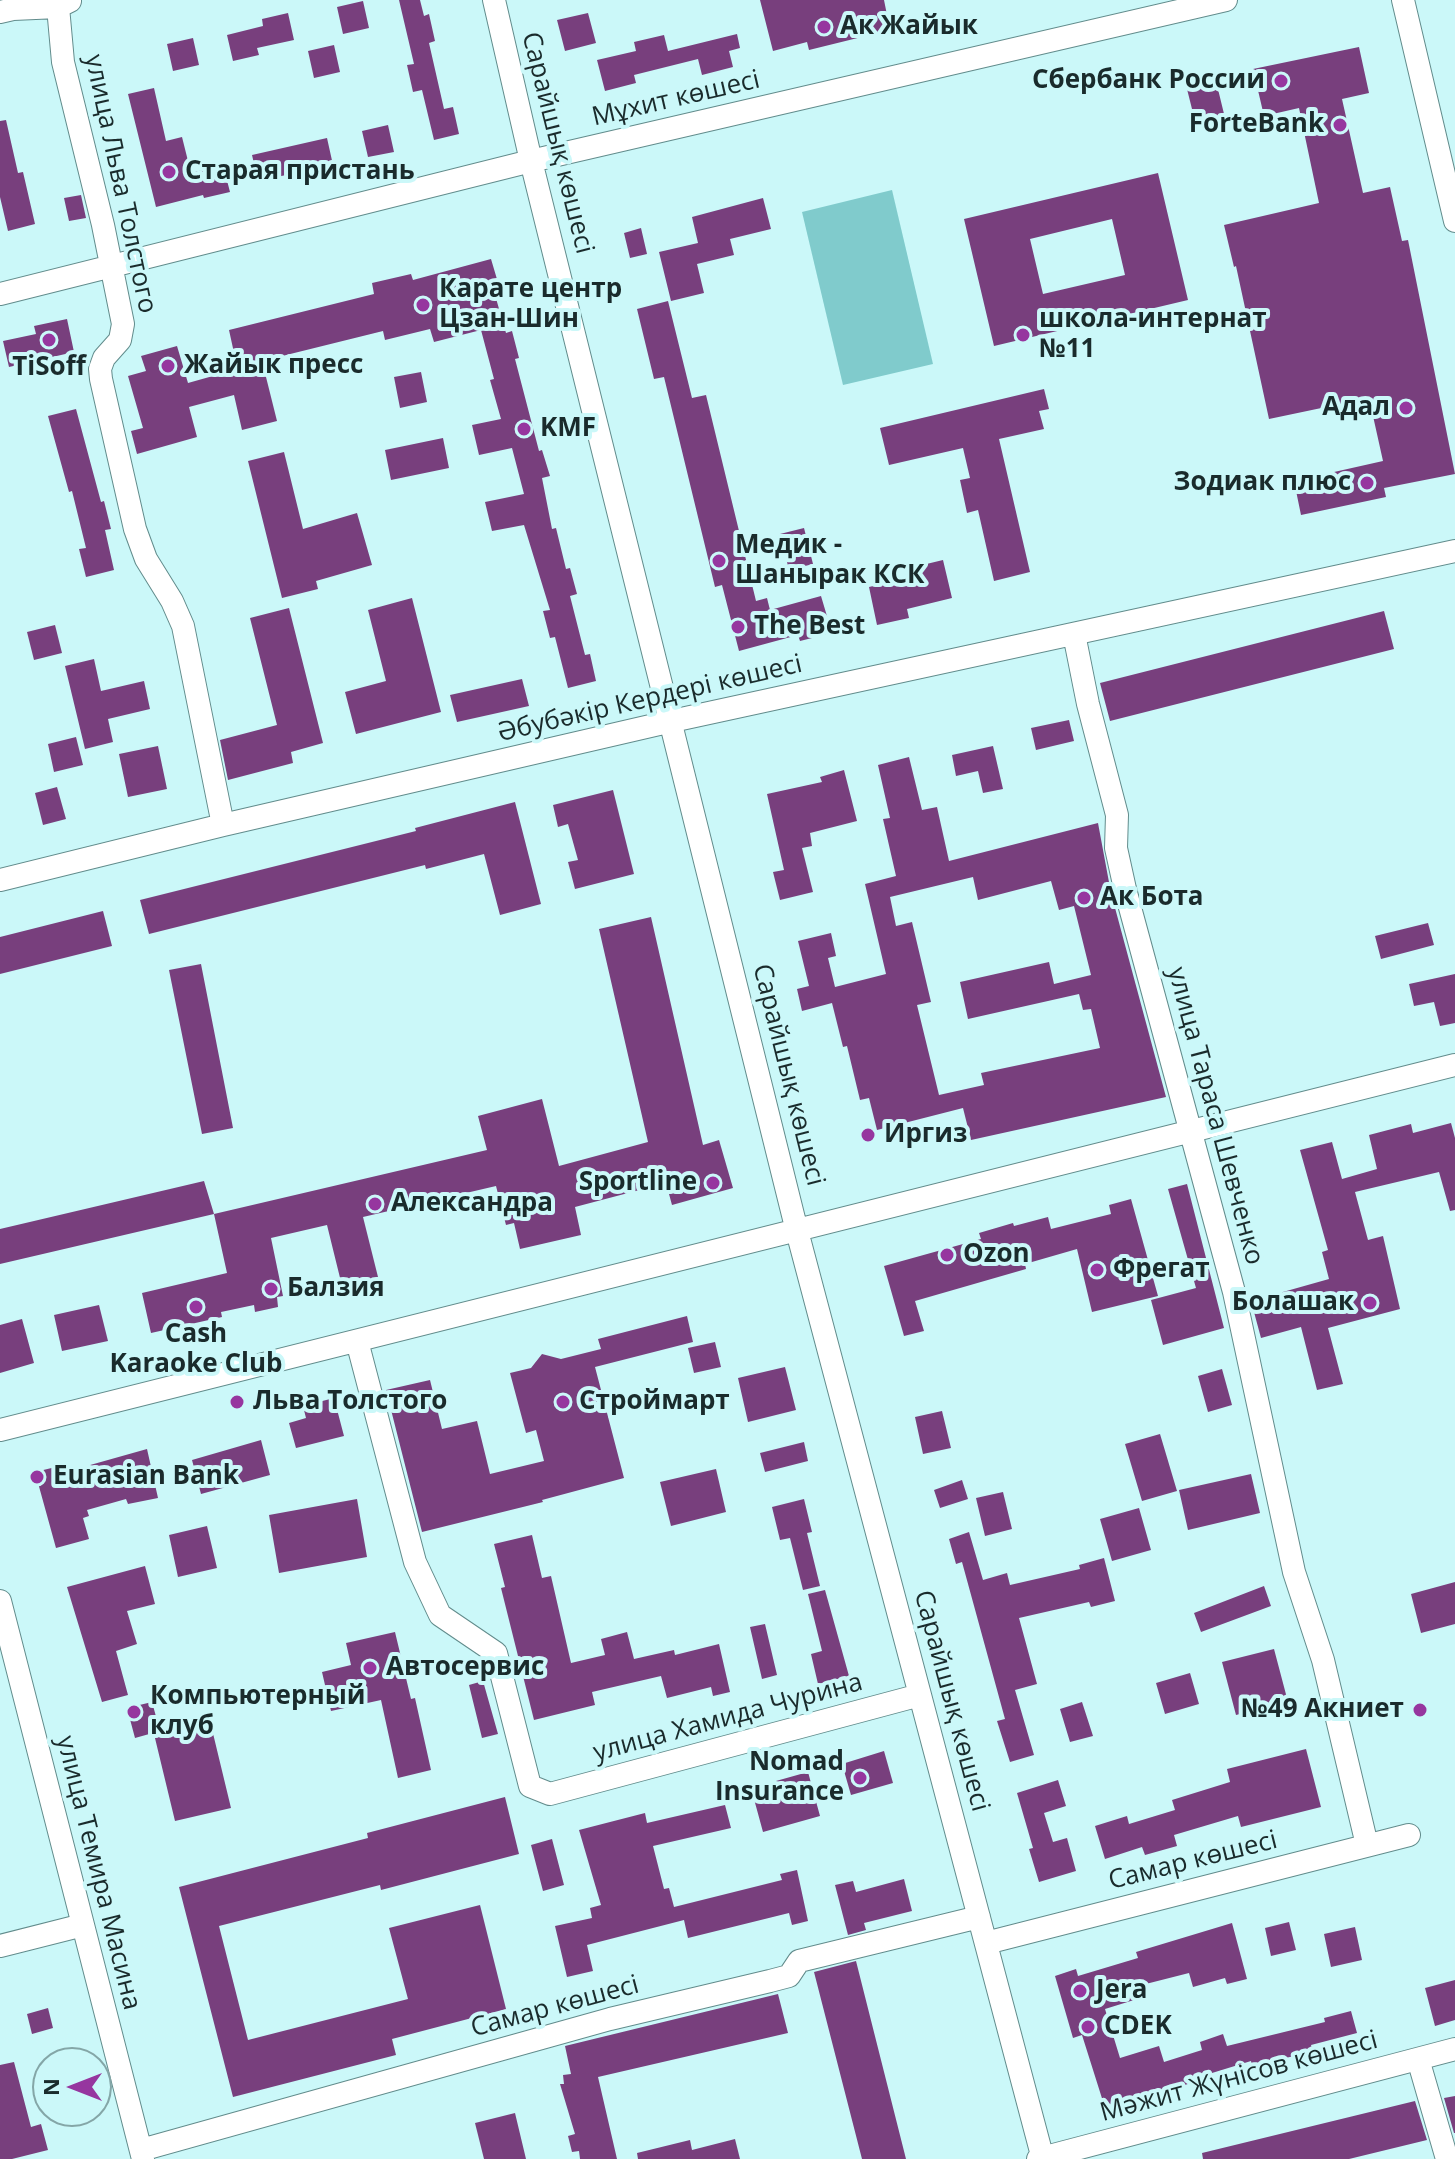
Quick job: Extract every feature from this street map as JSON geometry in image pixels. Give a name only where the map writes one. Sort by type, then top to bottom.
[{"type":"street","name":"Сарайшық көшесі","points":[[494,0],[531,161],[797,1231],[1041,2159]]},
{"type":"street","name":"Мұхит көшесі","points":[[0,294],[531,161],[1226,0]]},
{"type":"street","points":[[1403,0],[1455,221]]},
{"type":"street","points":[[0,12],[64,4]]},
{"type":"street","name":"улица Льва Толстого","points":[[64,4],[63,62],[111,267],[123,333],[104,358],[100,369],[101,379],[135,529],[146,559],[172,601],[183,626],[223,825]]},
{"type":"street","name":"Әбубәкір Кердері көшесі","points":[[0,880],[672,721],[1455,551]]},
{"type":"street","name":"улица Тараса Шевченко","points":[[1074,634],[1088,704],[1117,815],[1116,848],[1125,889],[1189,1132],[1217,1224],[1247,1348],[1294,1572],[1323,1660],[1367,1845]]},
{"type":"street","points":[[0,1430],[1455,1065]]},
{"type":"street","name":"улица Хамида Чурина","points":[[357,1341],[415,1562],[440,1615],[496,1653],[530,1786],[550,1794],[920,1695]]},
{"type":"street","name":"улица Темира Масина","points":[[0,1601],[142,2154]]},
{"type":"street","name":"Самар көшесі","points":[[986,1943],[1409,1835]]},
{"type":"street","name":"Самар көшесі","points":[[142,2154],[610,2019],[789,1976],[799,1961],[979,1917]]},
{"type":"street","points":[[0,1946],[83,1925]]},
{"type":"street","name":"Мәжит Жүнісов көшесі","points":[[1041,2159],[1455,2049]]},
{"type":"street","points":[[1418,2059],[1447,2159]]},
{"type":"shaded area","points":[[892,190],[933,364],[843,385],[802,212]]},
{"type":"building","points":[[399,0],[420,0],[424,16],[429,14],[435,41],[429,43],[444,109],[453,107],[459,134],[434,140],[422,90],[413,92],[407,65],[414,64]]},
{"type":"building","points":[[760,0],[884,0],[890,30],[809,50],[807,42],[773,51]]},
{"type":"building","points":[[363,1],[369,28],[343,34],[337,7]]},
{"type":"building","points":[[288,13],[294,40],[257,48],[259,55],[233,61],[227,35],[263,26],[262,19]]},
{"type":"building","points":[[588,13],[596,43],[565,51],[557,20]]},
{"type":"building","points":[[737,34],[740,48],[729,51],[733,67],[702,75],[698,59],[634,75],[636,83],[605,91],[597,60],[636,51],[634,42],[664,35],[668,51]]},
{"type":"building","points":[[193,38],[199,65],[173,71],[167,44]]},
{"type":"building","points":[[334,45],[340,72],[314,78],[308,51]]},
{"type":"building","points":[[1359,47],[1369,93],[1342,99],[1363,193],[1390,187],[1402,241],[1408,240],[1455,474],[1384,488],[1386,497],[1301,515],[1294,481],[1383,461],[1369,398],[1269,419],[1236,266],[1224,225],[1319,203],[1299,108],[1264,116],[1253,69]]},
{"type":"building","points":[[1216,81],[1225,118],[1196,125],[1187,89]]},
{"type":"building","points":[[154,88],[166,141],[182,137],[191,173],[223,165],[230,192],[204,198],[203,195],[156,207],[128,94]]},
{"type":"building","points":[[6,120],[18,173],[23,172],[35,224],[8,231],[0,197],[0,121]]},
{"type":"building","points":[[388,125],[394,152],[368,157],[362,131]]},
{"type":"building","points":[[327,138],[333,165],[258,181],[252,155]]},
{"type":"building","points":[[1158,173],[1188,300],[994,346],[964,219]],"holes":[[[1112,219],[1125,275],[1043,294],[1030,239]]]},
{"type":"building","points":[[81,195],[86,218],[69,221],[64,198]]},
{"type":"building","points":[[763,198],[771,229],[730,239],[734,255],[697,264],[704,293],[671,301],[659,252],[698,243],[692,217]]},
{"type":"building","points":[[641,228],[647,254],[630,258],[624,233]]},
{"type":"building","points":[[491,259],[499,286],[493,288],[506,333],[512,331],[519,358],[515,359],[539,451],[542,450],[550,476],[542,478],[552,529],[556,528],[566,569],[570,568],[577,594],[570,596],[585,655],[590,654],[596,681],[568,688],[555,637],[550,638],[543,611],[550,610],[524,525],[492,531],[485,502],[524,494],[512,448],[479,455],[472,425],[501,419],[481,330],[434,342],[430,329],[385,340],[383,331],[262,361],[277,421],[242,430],[234,395],[189,407],[197,437],[137,454],[131,431],[143,428],[128,376],[146,371],[141,356],[177,346],[188,383],[220,374],[218,366],[236,362],[229,330],[374,294],[372,283],[411,274],[413,280]]},
{"type":"building","points":[[668,301],[692,398],[706,395],[756,601],[767,598],[770,610],[821,596],[832,633],[800,641],[798,635],[739,651],[722,585],[715,587],[664,377],[654,379],[637,309]]},
{"type":"building","points":[[67,319],[74,352],[9,367],[3,341],[36,334],[34,326]]},
{"type":"building","points":[[421,372],[427,402],[400,408],[394,377]]},
{"type":"building","points":[[1044,389],[1049,409],[1039,411],[1044,429],[999,439],[1030,572],[994,581],[978,510],[967,513],[960,480],[970,478],[963,448],[889,465],[880,428]]},
{"type":"building","points":[[76,409],[111,529],[105,530],[114,570],[86,577],[79,549],[86,548],[48,416]]},
{"type":"building","points":[[443,438],[449,468],[391,480],[385,450]]},
{"type":"building","points":[[284,452],[303,529],[357,513],[372,565],[316,581],[318,589],[282,598],[248,461]]},
{"type":"building","points":[[804,528],[813,564],[789,570],[780,534]]},
{"type":"building","points":[[943,560],[952,598],[907,609],[909,618],[877,625],[869,587],[916,576],[914,567]]},
{"type":"building","points":[[412,598],[441,712],[356,734],[345,692],[386,681],[368,610]]},
{"type":"building","points":[[289,608],[323,743],[291,752],[293,763],[228,780],[220,740],[277,725],[250,618]]},
{"type":"building","points":[[1384,611],[1394,649],[1110,721],[1100,683]]},
{"type":"building","points":[[55,625],[62,653],[34,660],[27,632]]},
{"type":"building","points":[[94,659],[101,691],[144,681],[150,709],[108,719],[113,742],[85,749],[65,666]]},
{"type":"building","points":[[522,679],[529,706],[457,722],[450,695]]},
{"type":"building","points":[[1069,720],[1074,741],[1036,750],[1031,728]]},
{"type":"building","points":[[76,737],[83,765],[54,772],[48,744]]},
{"type":"building","points":[[158,746],[167,789],[128,797],[119,754]]},
{"type":"building","points":[[993,746],[1003,789],[983,793],[978,771],[956,776],[952,755]]},
{"type":"building","points":[[909,757],[922,810],[937,807],[949,861],[1098,823],[1111,893],[1166,1097],[971,1140],[963,1108],[877,1130],[869,1098],[860,1100],[847,1046],[843,1047],[832,1003],[802,1011],[797,989],[809,986],[798,941],[831,933],[836,956],[828,958],[835,987],[886,974],[865,884],[896,876],[883,819],[890,818],[878,765]],"holes":[[[973,877],[978,900],[1051,881],[1059,910],[1074,906],[1091,975],[1054,984],[1049,962],[960,982],[968,1019],[1079,994],[1083,1010],[1091,1009],[1100,1048],[981,1073],[984,1085],[939,1095],[917,1005],[931,1002],[912,922],[896,926],[890,897]]]},
{"type":"building","points":[[844,770],[857,821],[810,833],[812,846],[802,848],[813,892],[780,900],[773,872],[784,870],[767,794],[822,782],[820,777]]},
{"type":"building","points":[[57,787],[66,819],[43,825],[35,793]]},
{"type":"building","points":[[613,790],[634,874],[575,889],[568,862],[578,860],[568,824],[558,827],[553,805]]},
{"type":"building","points":[[515,802],[541,904],[500,915],[484,854],[426,869],[425,865],[149,934],[140,900],[416,831],[415,828]]},
{"type":"building","points":[[103,911],[112,946],[0,974],[0,937]]},
{"type":"building","points":[[651,917],[703,1145],[719,1140],[733,1188],[672,1205],[666,1183],[575,1207],[581,1235],[520,1249],[514,1223],[506,1225],[496,1186],[363,1217],[379,1281],[343,1290],[327,1225],[271,1238],[283,1296],[277,1297],[278,1307],[255,1312],[254,1305],[221,1312],[222,1317],[151,1333],[142,1293],[227,1273],[214,1214],[487,1150],[478,1116],[542,1099],[559,1166],[648,1142],[599,929]]},
{"type":"building","points":[[1428,923],[1434,945],[1381,959],[1375,936]]},
{"type":"building","points":[[201,964],[233,1128],[202,1134],[169,970]]},
{"type":"building","points":[[1455,974],[1455,1023],[1440,1026],[1434,1002],[1414,1006],[1409,984]]},
{"type":"building","points":[[1451,1123],[1455,1138],[1455,1210],[1450,1211],[1439,1172],[1355,1192],[1368,1240],[1383,1236],[1400,1309],[1328,1328],[1343,1384],[1317,1390],[1301,1327],[1261,1338],[1251,1301],[1329,1279],[1322,1252],[1328,1250],[1300,1150],[1332,1142],[1342,1179],[1377,1169],[1369,1135],[1411,1124],[1413,1133]]},
{"type":"building","points":[[204,1181],[214,1214],[0,1264],[0,1229]]},
{"type":"building","points":[[1187,1184],[1224,1328],[1163,1345],[1151,1300],[1196,1288],[1168,1189]]},
{"type":"building","points":[[1131,1199],[1158,1296],[1092,1312],[1077,1249],[1025,1264],[1026,1269],[915,1301],[924,1331],[904,1336],[884,1266],[981,1239],[979,1233],[1013,1223],[1014,1226],[1048,1217],[1051,1229],[1111,1214],[1109,1205]]},
{"type":"building","points":[[99,1305],[108,1341],[62,1351],[54,1315]]},
{"type":"building","points":[[687,1316],[693,1342],[595,1367],[624,1478],[422,1532],[386,1390],[430,1380],[442,1429],[477,1421],[490,1474],[544,1461],[536,1430],[526,1433],[510,1373],[531,1368],[542,1354],[561,1359],[601,1349],[598,1339]]},
{"type":"building","points":[[22,1319],[34,1363],[0,1373],[0,1325]]},
{"type":"building","points":[[715,1342],[721,1367],[694,1373],[688,1348]]},
{"type":"building","points":[[785,1367],[796,1410],[748,1422],[738,1378]]},
{"type":"building","points":[[1222,1369],[1232,1405],[1208,1412],[1198,1376]]},
{"type":"building","points":[[334,1398],[344,1436],[296,1448],[289,1423],[306,1418],[303,1406]]},
{"type":"building","points":[[942,1411],[951,1448],[923,1454],[915,1417]]},
{"type":"building","points":[[1160,1434],[1177,1491],[1142,1501],[1125,1444]]},
{"type":"building","points":[[261,1440],[270,1475],[201,1494],[192,1460]]},
{"type":"building","points":[[804,1442],[808,1461],[765,1472],[760,1453]]},
{"type":"building","points":[[147,1449],[158,1498],[128,1504],[126,1499],[87,1510],[89,1516],[83,1518],[89,1539],[56,1548],[35,1472],[64,1465],[65,1469],[75,1466],[76,1469]]},
{"type":"building","points":[[716,1469],[726,1512],[671,1526],[660,1482]]},
{"type":"building","points":[[1251,1474],[1260,1513],[1188,1530],[1179,1490]]},
{"type":"building","points":[[962,1480],[968,1499],[940,1508],[934,1490]]},
{"type":"building","points":[[1003,1492],[1012,1529],[985,1536],[976,1498]]},
{"type":"building","points":[[357,1499],[367,1557],[279,1573],[269,1515]]},
{"type":"building","points":[[804,1499],[812,1532],[807,1533],[820,1586],[803,1590],[790,1538],[780,1540],[772,1507]]},
{"type":"building","points":[[1139,1508],[1151,1550],[1112,1561],[1100,1519]]},
{"type":"building","points":[[207,1526],[217,1568],[178,1577],[169,1535]]},
{"type":"building","points":[[969,1532],[983,1580],[1007,1573],[1010,1585],[1080,1569],[1079,1565],[1104,1558],[1115,1601],[1091,1607],[1089,1602],[1019,1618],[1037,1684],[1015,1690],[1034,1755],[1010,1762],[997,1721],[1005,1719],[962,1562],[956,1564],[949,1539]]},
{"type":"building","points":[[532,1535],[542,1578],[551,1576],[571,1663],[605,1655],[601,1639],[627,1632],[634,1659],[674,1650],[675,1655],[719,1644],[730,1692],[713,1696],[711,1687],[667,1698],[661,1676],[592,1692],[595,1705],[534,1720],[501,1588],[505,1587],[494,1544]]},
{"type":"building","points":[[145,1566],[155,1604],[127,1611],[137,1644],[116,1651],[128,1695],[102,1702],[67,1587]]},
{"type":"building","points":[[1455,1582],[1455,1624],[1421,1633],[1411,1594]]},
{"type":"building","points":[[1264,1586],[1271,1606],[1201,1632],[1194,1613]]},
{"type":"building","points":[[825,1590],[849,1676],[818,1684],[811,1654],[822,1651],[808,1594]]},
{"type":"building","points":[[765,1624],[777,1675],[762,1679],[750,1627]]},
{"type":"building","points":[[395,1632],[411,1699],[415,1698],[431,1770],[398,1778],[381,1700],[331,1711],[322,1672],[351,1665],[346,1643]]},
{"type":"building","points":[[1274,1649],[1288,1702],[1236,1715],[1222,1662]]},
{"type":"building","points":[[1190,1673],[1199,1704],[1165,1714],[1156,1683]]},
{"type":"building","points":[[483,1681],[498,1734],[482,1738],[469,1685]]},
{"type":"building","points":[[152,1702],[160,1731],[135,1738],[127,1708]]},
{"type":"building","points":[[1082,1702],[1093,1736],[1070,1742],[1060,1709]]},
{"type":"building","points":[[210,1721],[231,1808],[175,1821],[154,1734]]},
{"type":"building","points":[[1306,1749],[1321,1807],[1241,1827],[1238,1816],[1174,1835],[1177,1846],[1145,1855],[1142,1847],[1105,1859],[1095,1826],[1127,1816],[1129,1824],[1175,1810],[1172,1800],[1230,1782],[1227,1769]]},
{"type":"building","points":[[884,1751],[893,1783],[851,1795],[842,1764]]},
{"type":"building","points":[[808,1772],[820,1816],[763,1832],[751,1788]]},
{"type":"building","points":[[1058,1780],[1066,1806],[1044,1813],[1053,1842],[1067,1838],[1076,1871],[1039,1882],[1017,1793]]},
{"type":"building","points":[[505,1797],[519,1854],[381,1890],[380,1885],[219,1926],[248,2040],[408,1999],[389,1928],[480,1905],[506,2009],[392,2039],[396,2055],[233,2097],[179,1887],[368,1838],[367,1833]]},
{"type":"building","points":[[725,1805],[731,1828],[653,1846],[664,1889],[669,1888],[674,1907],[782,1880],[780,1874],[797,1870],[808,1921],[792,1925],[789,1913],[688,1938],[684,1920],[587,1945],[593,1971],[567,1977],[555,1926],[592,1918],[590,1908],[601,1905],[579,1830],[645,1813],[647,1823]]},
{"type":"building","points":[[552,1839],[564,1885],[543,1891],[531,1845]]},
{"type":"building","points":[[904,1879],[912,1911],[864,1923],[866,1930],[848,1935],[835,1885],[853,1881],[856,1892]]},
{"type":"building","points":[[1289,1922],[1296,1950],[1271,1956],[1265,1928]]},
{"type":"building","points":[[1232,1923],[1247,1979],[1227,1984],[1225,1978],[1193,1987],[1189,1973],[1130,1988],[1134,2000],[1105,2009],[1120,2058],[1159,2046],[1164,2062],[1202,2050],[1200,2042],[1223,2034],[1227,2046],[1325,2022],[1324,2018],[1351,2011],[1357,2033],[1311,2045],[1313,2052],[1276,2060],[1277,2064],[1253,2071],[1251,2061],[1106,2111],[1082,2035],[1073,2038],[1055,1976],[1076,1969],[1078,1976],[1138,1958],[1136,1952]]},
{"type":"building","points":[[1355,1927],[1362,1960],[1331,1967],[1324,1934]]},
{"type":"building","points":[[856,1961],[906,2159],[862,2159],[814,1972]]},
{"type":"building","points":[[1455,1980],[1455,2020],[1435,2026],[1425,1988]]},
{"type":"building","points":[[778,1994],[788,2033],[598,2077],[617,2159],[580,2159],[579,2151],[572,2152],[568,2136],[575,2134],[560,2084],[564,2084],[563,2075],[571,2074],[565,2046]]},
{"type":"building","points":[[48,2008],[53,2028],[32,2034],[27,2014]]},
{"type":"building","points":[[14,2062],[31,2127],[42,2127],[48,2150],[0,2159],[0,2065]]},
{"type":"building","points":[[1455,2096],[1455,2133],[1454,2133],[1444,2098]]},
{"type":"building","points":[[1415,2101],[1427,2140],[1349,2159],[1203,2159],[1202,2153]]},
{"type":"building","points":[[515,2113],[526,2159],[484,2159],[475,2123]]},
{"type":"building","points":[[735,2139],[740,2159],[638,2159],[637,2153],[690,2140],[692,2150]]},
{"type":"place","name":"Ак Жайык","points":[[824,27]]},
{"type":"place","name":"Сбербанк России","points":[[1281,81]]},
{"type":"place","name":"ForteBank","points":[[1340,125]]},
{"type":"place","name":"Старая пристань","points":[[169,172]]},
{"type":"place","name":"Карате центр Цзан-Шин","points":[[423,305]]},
{"type":"place","name":"школа-интернат №11","points":[[1023,335]]},
{"type":"place","name":"TiSoff","points":[[49,340]]},
{"type":"place","name":"Жайык пресс","points":[[168,366]]},
{"type":"place","name":"Адал","points":[[1406,408]]},
{"type":"place","name":"KMF","points":[[524,429]]},
{"type":"place","name":"Зодиак плюс","points":[[1367,483]]},
{"type":"place","name":"Медик - Шанырак КСК","points":[[719,561]]},
{"type":"place","name":"The Best","points":[[738,627]]},
{"type":"place","name":"Ак Бота","points":[[1084,898]]},
{"type":"place","name":"Иргиз","points":[[868,1135]]},
{"type":"place","name":"Sportline","points":[[713,1183]]},
{"type":"place","name":"Александра","points":[[375,1204]]},
{"type":"place","name":"Ozon","points":[[947,1255]]},
{"type":"place","name":"Фрегат","points":[[1097,1270]]},
{"type":"place","name":"Балзия","points":[[271,1289]]},
{"type":"place","name":"Болашак","points":[[1370,1303]]},
{"type":"place","name":"Cash Karaoke Club","points":[[196,1307]]},
{"type":"place","name":"Льва Толстого","points":[[237,1402]]},
{"type":"place","name":"Строймарт","points":[[563,1402]]},
{"type":"place","name":"Eurasian Bank","points":[[37,1477]]},
{"type":"place","name":"Автосервис","points":[[370,1668]]},
{"type":"place","name":"№49 Акниет","points":[[1420,1710]]},
{"type":"place","name":"Компьютерный клуб","points":[[134,1712]]},
{"type":"place","name":"Nomad Insurance","points":[[860,1778]]},
{"type":"place","name":"Jera","points":[[1080,1991]]},
{"type":"place","name":"CDEK","points":[[1088,2027]]}]
